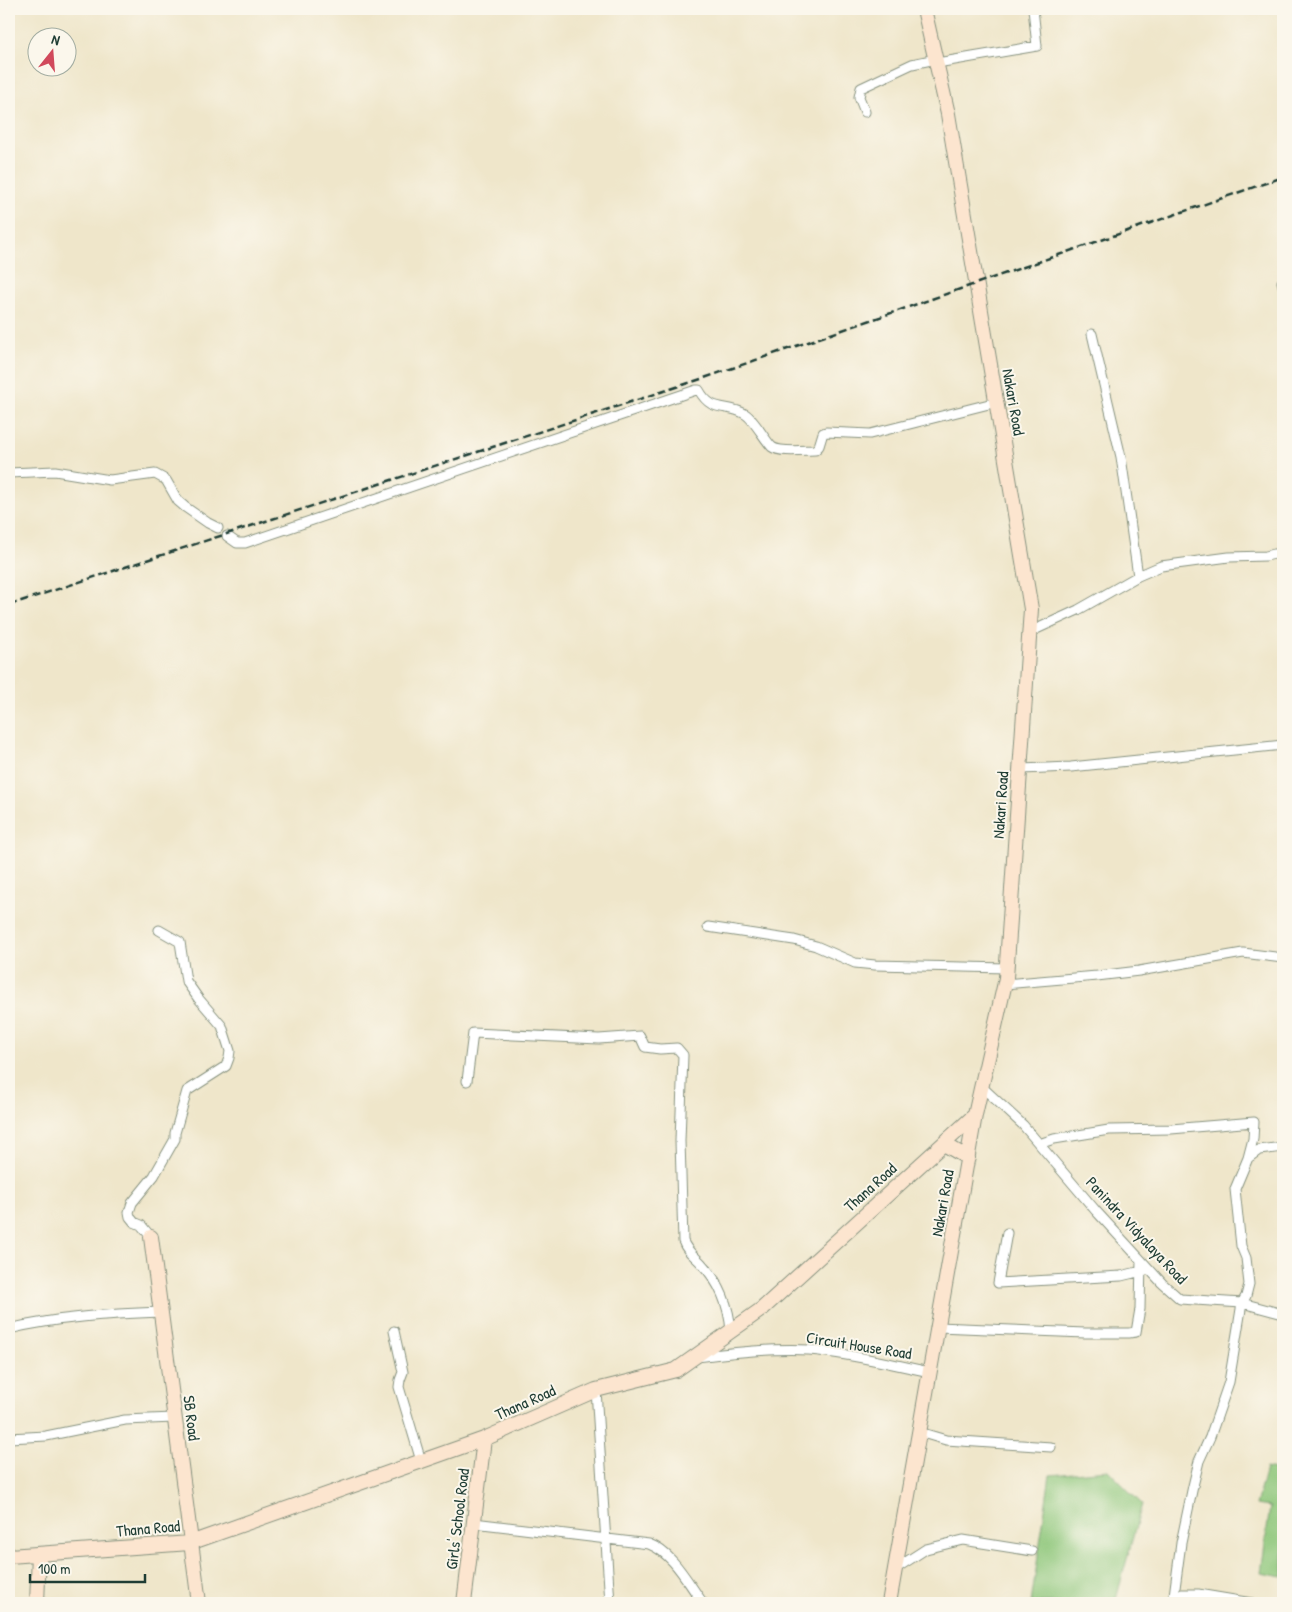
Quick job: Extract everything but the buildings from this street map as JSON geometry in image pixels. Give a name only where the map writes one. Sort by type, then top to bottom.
[{"type":"street","name":"Nakari Road","points":[[889,1603],[975,1115],[1005,984],[1032,609],[948,114],[924,9]]},
{"type":"street","points":[[865,112],[859,97],[861,88],[912,64],[1037,46],[1033,9]]},
{"type":"street","points":[[1092,334],[1121,457],[1138,576]]},
{"type":"street","points":[[226,536],[237,543],[245,543],[667,398],[696,390],[699,390],[706,401],[718,408],[730,409],[746,414],[775,450],[815,450],[819,446],[823,433],[826,432],[870,434],[997,402]]},
{"type":"street","points":[[9,473],[55,471],[110,480],[155,474],[166,480],[178,501],[218,528]]},
{"type":"street","points":[[1030,632],[1078,610],[1138,576],[1161,566],[1229,557],[1266,556],[1283,552]]},
{"type":"street","points":[[1021,769],[1071,767],[1283,745]]},
{"type":"street","points":[[708,927],[794,940],[816,946],[856,963],[1007,968]]},
{"type":"street","points":[[151,1237],[141,1225],[130,1218],[129,1212],[132,1203],[154,1176],[175,1139],[187,1091],[226,1066],[230,1051],[222,1026],[186,981],[180,942],[159,930]]},
{"type":"street","points":[[1005,984],[1106,975],[1243,953],[1283,958]]},
{"type":"street","points":[[467,1081],[473,1033],[599,1039],[640,1036],[645,1047],[660,1049],[677,1048],[683,1055],[680,1141],[683,1241],[686,1250],[703,1264],[723,1294],[729,1313],[731,1331]]},
{"type":"street","name":"Panindra Vidyalaya Road","points":[[982,1086],[1039,1144],[1141,1260],[1145,1270],[1180,1299],[1242,1303],[1283,1314]]},
{"type":"street","name":"Thana Road","points":[[9,1556],[190,1542],[484,1438],[596,1390],[676,1370],[762,1309],[975,1115]]},
{"type":"street","points":[[1039,1144],[1061,1138],[1109,1130],[1171,1129],[1254,1122],[1253,1139],[1248,1158],[1235,1189],[1241,1246],[1246,1258],[1249,1284],[1242,1303],[1229,1382],[1200,1461],[1193,1486],[1181,1543],[1174,1599],[1198,1594],[1252,1603]]},
{"type":"street","points":[[944,1144],[968,1158]]},
{"type":"street","points":[[1248,1158],[1259,1150],[1283,1147]]},
{"type":"street","points":[[938,1327],[1085,1333],[1136,1332],[1145,1270],[1121,1276],[998,1283],[1007,1233]]},
{"type":"street","name":"SB Road","points":[[151,1237],[199,1603]]},
{"type":"street","points":[[9,1330],[35,1323],[111,1314],[161,1312]]},
{"type":"street","points":[[394,1331],[403,1372],[399,1387],[421,1461]]},
{"type":"street","name":"Circuit House Road","points":[[694,1357],[746,1351],[809,1350],[873,1360],[930,1372]]},
{"type":"street","points":[[596,1390],[610,1603]]},
{"type":"street","points":[[9,1438],[46,1436],[125,1420],[174,1418]]},
{"type":"street","points":[[919,1432],[946,1440],[1051,1447]]},
{"type":"street","name":"Girls' School Road","points":[[464,1603],[484,1438]]},
{"type":"street","points":[[474,1523],[606,1538],[659,1547],[703,1603]]},
{"type":"street","points":[[895,1569],[926,1549],[963,1540],[1032,1551]]},
{"type":"street","points":[[37,1603],[39,1554]]},
{"type":"green space","points":[[1266,1468],[1283,1472],[1283,1577],[1261,1573],[1270,1507],[1256,1505]]},
{"type":"green space","points":[[1108,1470],[1142,1504],[1115,1603],[1031,1603],[1050,1475]]},
{"type":"railway","points":[[9,605],[707,377],[1283,177]]}]
